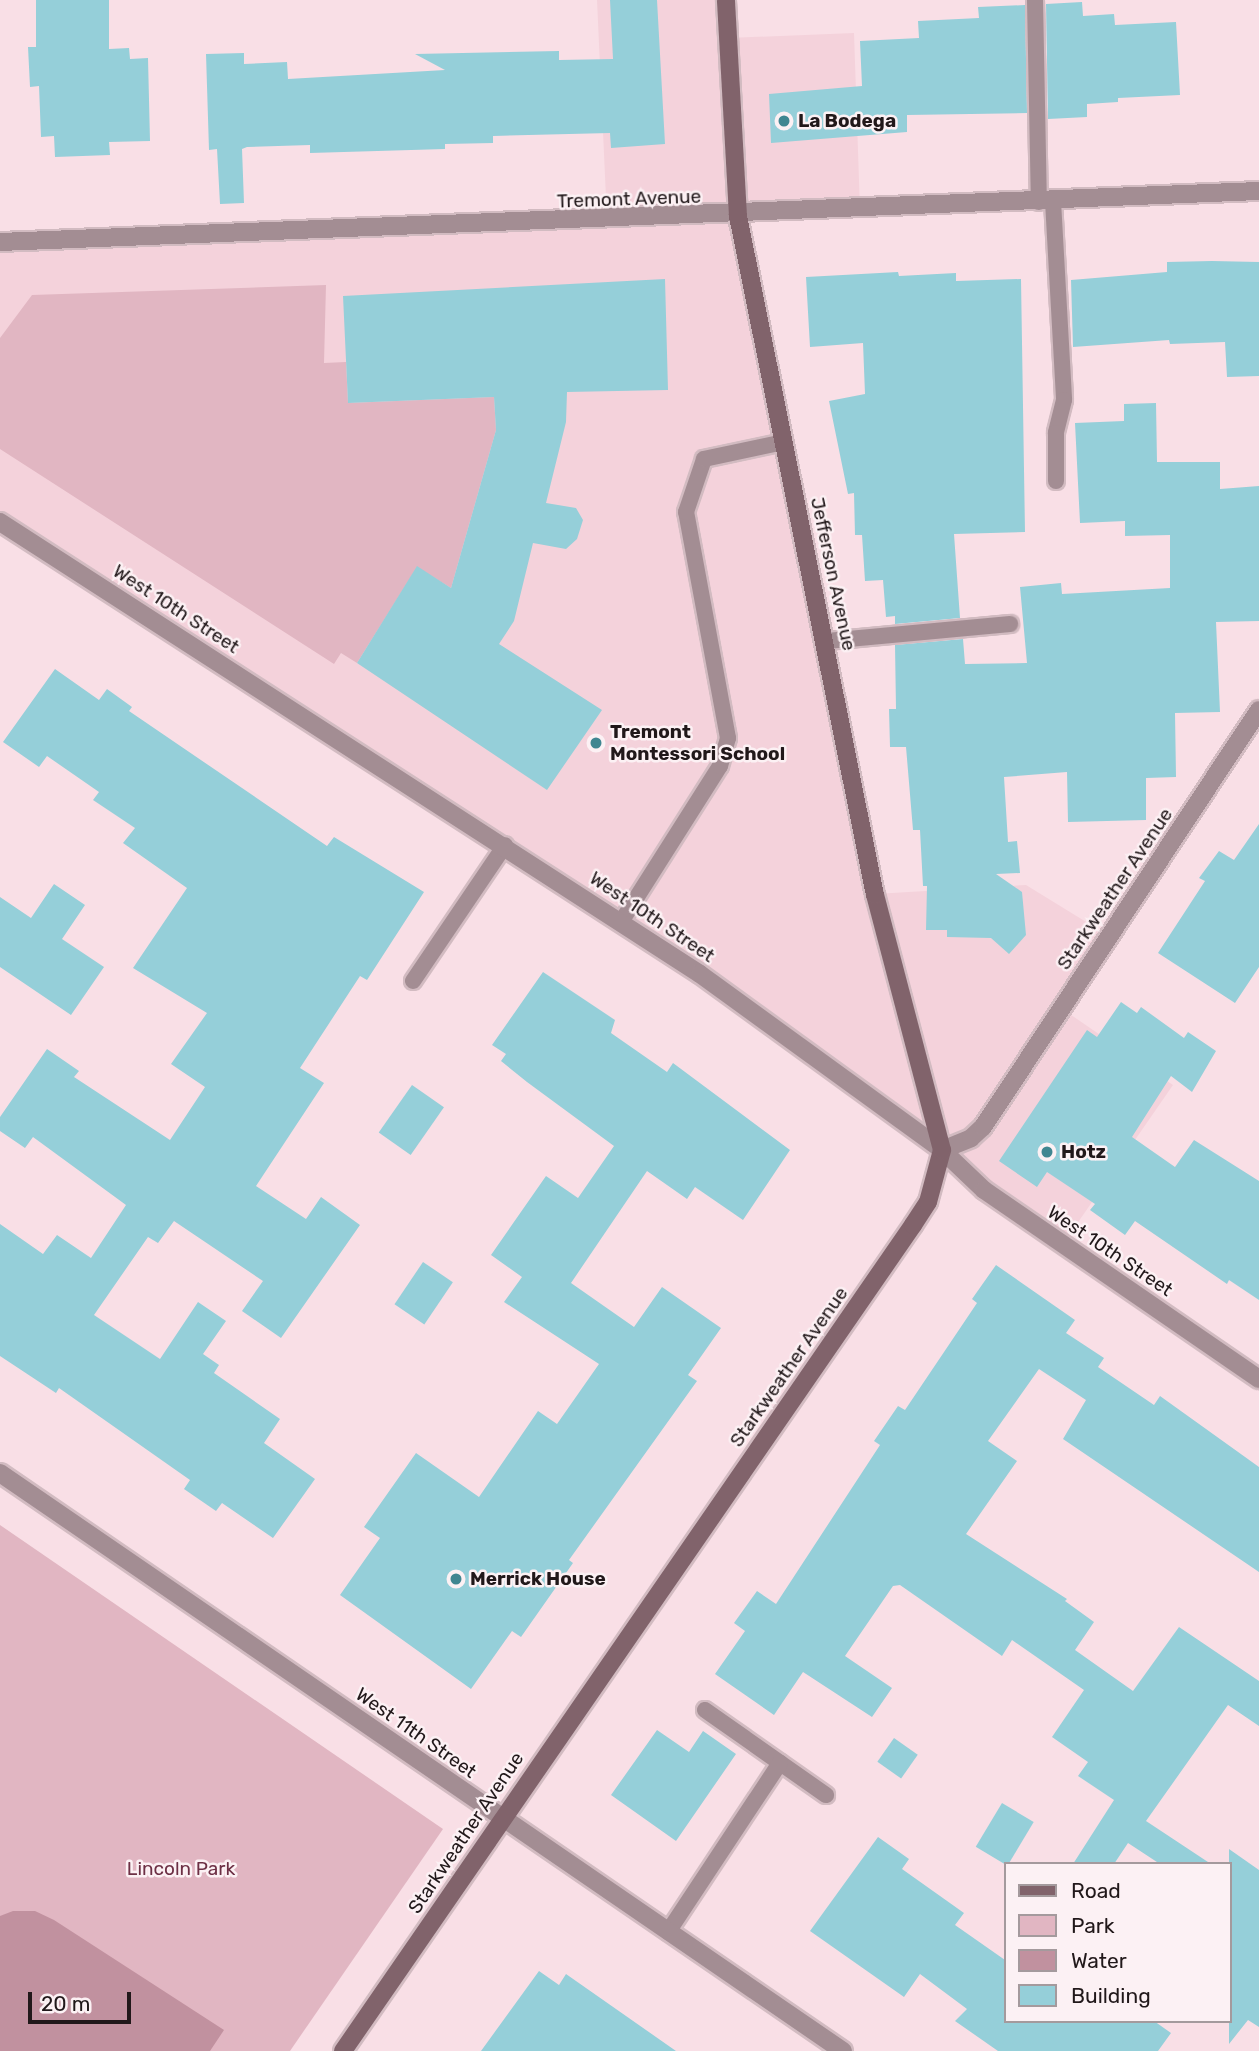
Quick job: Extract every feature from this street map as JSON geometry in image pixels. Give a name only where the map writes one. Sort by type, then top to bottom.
[{"type":"street","name":"Jefferson Avenue","points":[[726,0],[738,216],[827,641],[875,895],[942,1150]]},
{"type":"street","name":"Tremont Avenue","points":[[0,242],[738,216],[1259,191]]},
{"type":"street","name":"West 10th Street","points":[[0,522],[621,922],[942,1150],[984,1190],[1259,1378]]},
{"type":"street","name":"Starkweather Avenue","points":[[343,2051],[501,1817],[913,1225],[928,1202],[942,1150],[971,1138],[983,1127],[1259,710]]},
{"type":"street","name":"West 11th Street","points":[[0,1473],[843,2051]]},
{"type":"lane","points":[[1035,0],[1046,201],[1064,400],[1056,433],[1056,481]]},
{"type":"lane","points":[[621,922],[720,766],[728,738],[686,512],[704,459],[784,442]]},
{"type":"lane","points":[[827,641],[1010,624]]},
{"type":"lane","points":[[413,981],[505,845]]},
{"type":"lane","points":[[705,1710],[826,1795]]},
{"type":"lane","points":[[668,1932],[780,1763]]},
{"type":"shaded area","name":"Tremont Montessori School","points":[[597,0],[726,0],[728,38],[854,33],[860,210],[739,216],[875,894],[1026,885],[1109,936],[1061,1008],[1173,1085],[1063,1244],[700,974],[0,522],[0,242],[607,220]]},
{"type":"green space","points":[[326,285],[324,363],[346,362],[348,403],[494,397],[496,430],[451,588],[417,567],[357,663],[341,653],[334,664],[0,449],[0,338],[32,295]]},
{"type":"green space","name":"Lincoln Park","points":[[0,1525],[443,1829],[290,2051],[0,2051]]},
{"type":"water","points":[[13,1911],[35,1911],[54,1920],[224,2030],[210,2051],[0,2051],[0,1916]]},
{"type":"building","points":[[36,0],[109,0],[109,49],[129,48],[130,59],[148,58],[150,141],[109,142],[110,155],[55,157],[54,136],[41,137],[39,86],[30,87],[28,47],[36,47]]},
{"type":"building","points":[[610,0],[657,0],[665,144],[611,148],[610,133],[493,136],[493,143],[445,144],[445,149],[310,153],[310,145],[247,147],[242,149],[244,203],[220,204],[217,149],[209,150],[206,54],[244,53],[244,64],[287,62],[288,79],[445,70],[415,54],[559,51],[559,60],[613,59]]},
{"type":"building","points":[[1082,2],[1083,16],[1114,14],[1115,25],[1176,22],[1180,95],[1118,98],[1118,102],[1087,104],[1087,117],[1048,119],[1046,4]]},
{"type":"building","points":[[1025,5],[1027,113],[907,115],[907,132],[771,143],[769,94],[862,86],[860,41],[919,38],[918,21],[979,18],[978,7]]},
{"type":"building","points":[[1167,262],[1259,262],[1259,376],[1227,377],[1225,342],[1170,344],[1169,340],[1073,347],[1071,280],[1167,272]]},
{"type":"building","points":[[898,272],[899,276],[956,273],[956,281],[1021,279],[1025,532],[954,534],[960,618],[895,624],[895,616],[886,617],[883,580],[865,581],[862,535],[855,535],[854,493],[848,494],[829,401],[865,394],[863,343],[810,347],[806,277]]},
{"type":"building","points":[[665,279],[668,390],[567,392],[566,422],[546,503],[576,508],[583,520],[577,539],[566,549],[533,543],[514,621],[499,644],[602,710],[547,790],[357,663],[417,566],[451,588],[496,430],[494,397],[348,403],[343,296]]},
{"type":"building","points":[[1156,403],[1157,462],[1220,462],[1220,489],[1259,486],[1259,621],[1216,622],[1220,712],[1175,713],[1176,777],[1146,778],[1146,820],[1068,822],[1067,772],[1004,777],[1008,842],[1017,841],[1020,873],[996,874],[1022,892],[1026,935],[1009,954],[991,938],[947,937],[947,930],[926,930],[927,886],[923,886],[920,830],[913,830],[906,747],[890,747],[889,709],[896,709],[895,645],[963,639],[965,664],[1027,663],[1020,587],[1061,583],[1062,594],[1170,588],[1170,535],[1125,536],[1125,521],[1080,523],[1075,423],[1124,421],[1124,404]]},
{"type":"building","points":[[55,669],[99,700],[107,689],[132,707],[129,711],[327,846],[334,837],[424,892],[367,980],[360,976],[300,1068],[324,1083],[256,1186],[306,1219],[321,1197],[360,1225],[281,1338],[242,1311],[263,1281],[174,1221],[158,1243],[148,1237],[94,1315],[160,1359],[198,1302],[226,1321],[203,1354],[219,1365],[214,1373],[280,1419],[264,1443],[315,1479],[273,1538],[222,1503],[216,1511],[184,1489],[190,1480],[59,1388],[56,1393],[0,1356],[0,1224],[43,1254],[57,1235],[91,1258],[126,1205],[33,1137],[25,1148],[0,1131],[0,1117],[47,1049],[79,1071],[74,1077],[170,1140],[205,1087],[171,1064],[207,1013],[133,968],[187,888],[123,843],[135,828],[93,800],[99,792],[47,756],[39,767],[3,742]]},
{"type":"building","points":[[1259,824],[1259,967],[1235,1003],[1158,953],[1205,881],[1199,878],[1219,851],[1234,860]]},
{"type":"building","points":[[54,884],[85,905],[62,939],[104,967],[71,1015],[0,967],[0,897],[31,918]]},
{"type":"building","points":[[543,972],[615,1020],[611,1033],[667,1072],[673,1063],[790,1150],[743,1220],[695,1187],[687,1199],[647,1171],[571,1283],[634,1327],[662,1287],[721,1328],[688,1375],[697,1381],[569,1560],[573,1563],[521,1637],[512,1631],[471,1689],[340,1595],[380,1538],[364,1527],[416,1453],[479,1497],[538,1411],[557,1424],[599,1364],[504,1302],[522,1277],[491,1255],[546,1176],[578,1198],[614,1146],[501,1061],[506,1054],[492,1045]]},
{"type":"building","points":[[1121,1002],[1137,1013],[1141,1007],[1184,1038],[1188,1032],[1216,1051],[1192,1092],[1171,1076],[1132,1137],[1175,1167],[1194,1140],[1259,1181],[1259,1300],[1229,1280],[1227,1284],[1135,1221],[1125,1235],[1090,1210],[1095,1204],[1047,1172],[1037,1187],[999,1161],[1087,1030],[1097,1037]]},
{"type":"building","points":[[412,1085],[444,1107],[411,1155],[379,1133]]},
{"type":"building","points":[[423,1262],[453,1282],[424,1324],[394,1304]]},
{"type":"building","points":[[996,1265],[1075,1320],[1066,1333],[1104,1358],[1098,1367],[1154,1405],[1160,1396],[1259,1467],[1259,1572],[1063,1439],[1086,1400],[1039,1369],[988,1441],[1017,1461],[966,1534],[1067,1599],[1065,1601],[1094,1622],[1075,1650],[1133,1691],[1179,1627],[1259,1681],[1259,1726],[1228,1705],[1146,1821],[1208,1862],[1157,1862],[1128,1843],[1115,1862],[1074,1862],[1114,1800],[1078,1776],[1088,1762],[1052,1737],[1084,1690],[1012,1640],[1002,1656],[900,1585],[893,1586],[845,1656],[892,1688],[872,1717],[803,1672],[774,1715],[715,1674],[745,1631],[734,1623],[757,1591],[776,1604],[880,1445],[874,1441],[898,1406],[905,1410],[977,1303],[972,1299]]},
{"type":"building","points":[[657,1730],[689,1752],[703,1731],[736,1754],[676,1841],[611,1795]]},
{"type":"building","points":[[894,1738],[918,1755],[901,1778],[877,1762]]},
{"type":"building","points":[[1002,1803],[1034,1822],[1010,1862],[1004,1864],[976,1847]]},
{"type":"building","points":[[878,1837],[909,1859],[902,1869],[964,1913],[955,1925],[1004,1959],[1004,2023],[1157,2023],[1171,2033],[1158,2051],[998,2051],[955,2021],[967,2009],[920,1974],[904,1997],[810,1931]]},
{"type":"building","points":[[1229,1849],[1259,1870],[1259,2027],[1248,2020],[1229,2044],[1231,1862]]},
{"type":"building","points":[[539,1971],[559,1985],[566,1974],[676,2051],[481,2051]]},
{"type":"place","name":"La Bodega","points":[[784,121]]},
{"type":"place","name":"Tremont Montessori School","points":[[596,743]]},
{"type":"place","name":"Hotz","points":[[1047,1152]]},
{"type":"place","name":"Merrick House","points":[[456,1579]]}]
